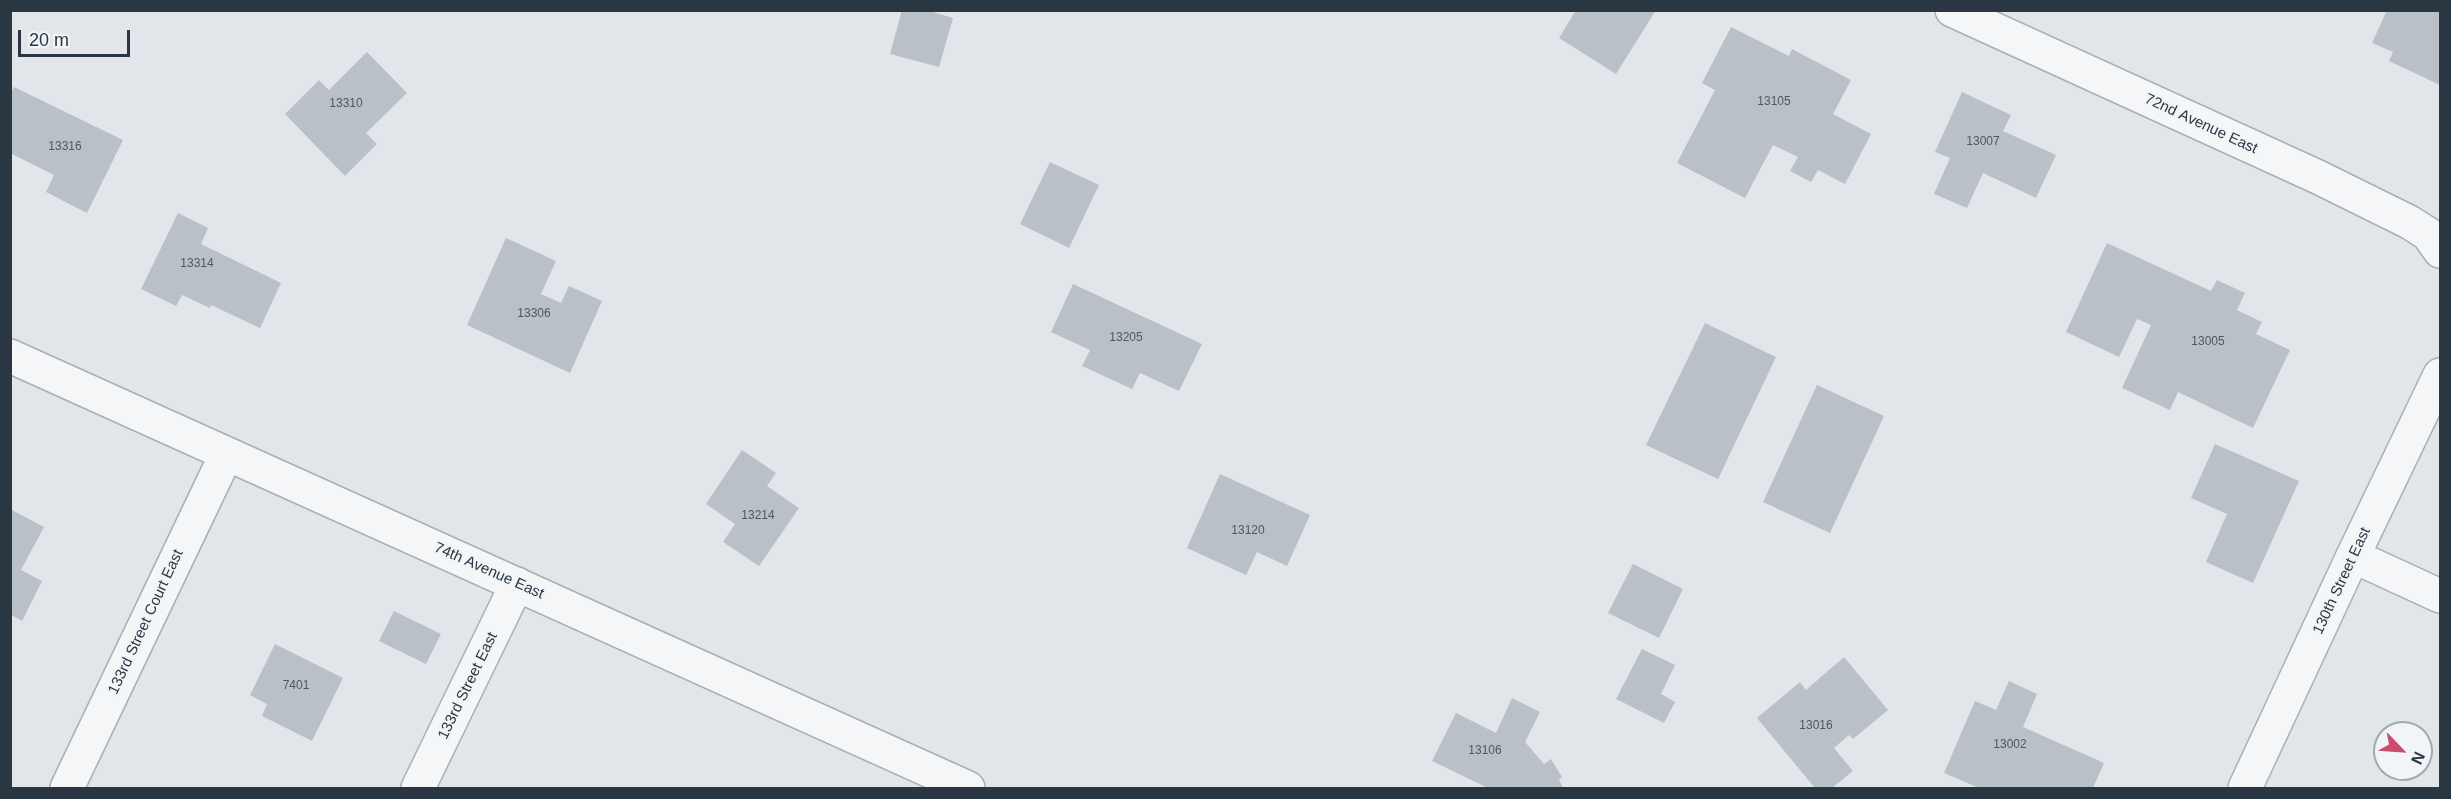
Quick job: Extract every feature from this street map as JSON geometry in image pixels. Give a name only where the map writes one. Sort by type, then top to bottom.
[{"type":"street","name":"72nd Avenue East","points":[[1952,10],[2318,177],[2400,217],[2428,234],[2440,251]]},
{"type":"street","name":"74th Avenue East","points":[[10,356],[968,789]]},
{"type":"street","name":"130th Street East","points":[[2245,789],[2440,375]]},
{"type":"street","name":"133rd Street Court East","points":[[67,789],[226,454]]},
{"type":"street","points":[[2353,556],[2440,596]]},
{"type":"street","name":"133rd Street East","points":[[418,789],[517,584]]},
{"type":"building","points":[[902,10],[926,10],[953,18],[939,67],[890,54]]},
{"type":"building","points":[[1576,10],[1656,10],[1616,74],[1559,38]]},
{"type":"building","points":[[2387,10],[2440,10],[2440,85],[2389,61],[2393,52],[2372,43]]},
{"type":"building","points":[[1731,27],[1789,56],[1792,49],[1851,80],[1833,114],[1871,134],[1845,184],[1818,170],[1811,182],[1790,171],[1798,157],[1773,145],[1745,198],[1677,163],[1715,90],[1702,83]]},
{"type":"building","points":[[367,52],[407,93],[366,133],[377,144],[345,176],[285,114],[319,80],[329,90]]},
{"type":"building","points":[[14,87],[123,140],[87,213],[46,192],[54,175],[10,153],[10,95]]},
{"type":"building","points":[[1962,92],[2011,115],[2003,131],[2056,155],[2036,198],[1983,173],[1967,208],[1934,194],[1950,158],[1935,152]]},
{"type":"building","points":[[1050,162],[1099,185],[1069,248],[1020,224]]},
{"type":"building","points":[[178,213],[208,228],[201,244],[281,283],[260,328],[211,305],[210,308],[182,295],[176,306],[141,289]]},
{"type":"building","points":[[506,238],[556,261],[541,294],[561,303],[569,286],[602,301],[570,373],[467,325]]},
{"type":"building","points":[[2107,243],[2211,291],[2217,280],[2245,293],[2237,310],[2262,322],[2256,334],[2290,350],[2253,428],[2178,392],[2170,410],[2122,388],[2151,325],[2137,319],[2119,357],[2066,332]]},
{"type":"building","points":[[1073,284],[1202,344],[1179,391],[1140,373],[1132,389],[1082,366],[1090,350],[1051,332]]},
{"type":"building","points":[[1705,323],[1776,357],[1718,479],[1646,445]]},
{"type":"building","points":[[1817,385],[1884,416],[1830,533],[1763,502]]},
{"type":"building","points":[[2215,444],[2299,481],[2253,583],[2206,562],[2227,514],[2191,498]]},
{"type":"building","points":[[742,450],[776,473],[767,486],[799,508],[759,566],[723,542],[735,524],[706,504]]},
{"type":"building","points":[[1220,474],[1310,515],[1287,566],[1257,552],[1246,575],[1187,548]]},
{"type":"building","points":[[10,509],[44,527],[21,570],[42,581],[22,621],[10,614]]},
{"type":"building","points":[[1633,564],[1683,589],[1659,638],[1608,613]]},
{"type":"building","points":[[394,611],[441,634],[426,664],[379,641]]},
{"type":"building","points":[[275,644],[343,678],[312,741],[262,716],[267,704],[250,695]]},
{"type":"building","points":[[1642,649],[1675,665],[1661,694],[1675,702],[1664,723],[1616,699]]},
{"type":"building","points":[[1844,657],[1888,710],[1853,739],[1849,735],[1834,748],[1853,771],[1832,788],[1815,788],[1757,718],[1800,682],[1806,690]]},
{"type":"building","points":[[2009,681],[2037,694],[2023,727],[2104,763],[2093,788],[1979,788],[1944,773],[1975,701],[1996,710]]},
{"type":"building","points":[[1512,698],[1540,712],[1525,742],[1544,764],[1551,759],[1562,777],[1559,780],[1563,788],[1488,788],[1432,761],[1456,713],[1496,733]]}]
